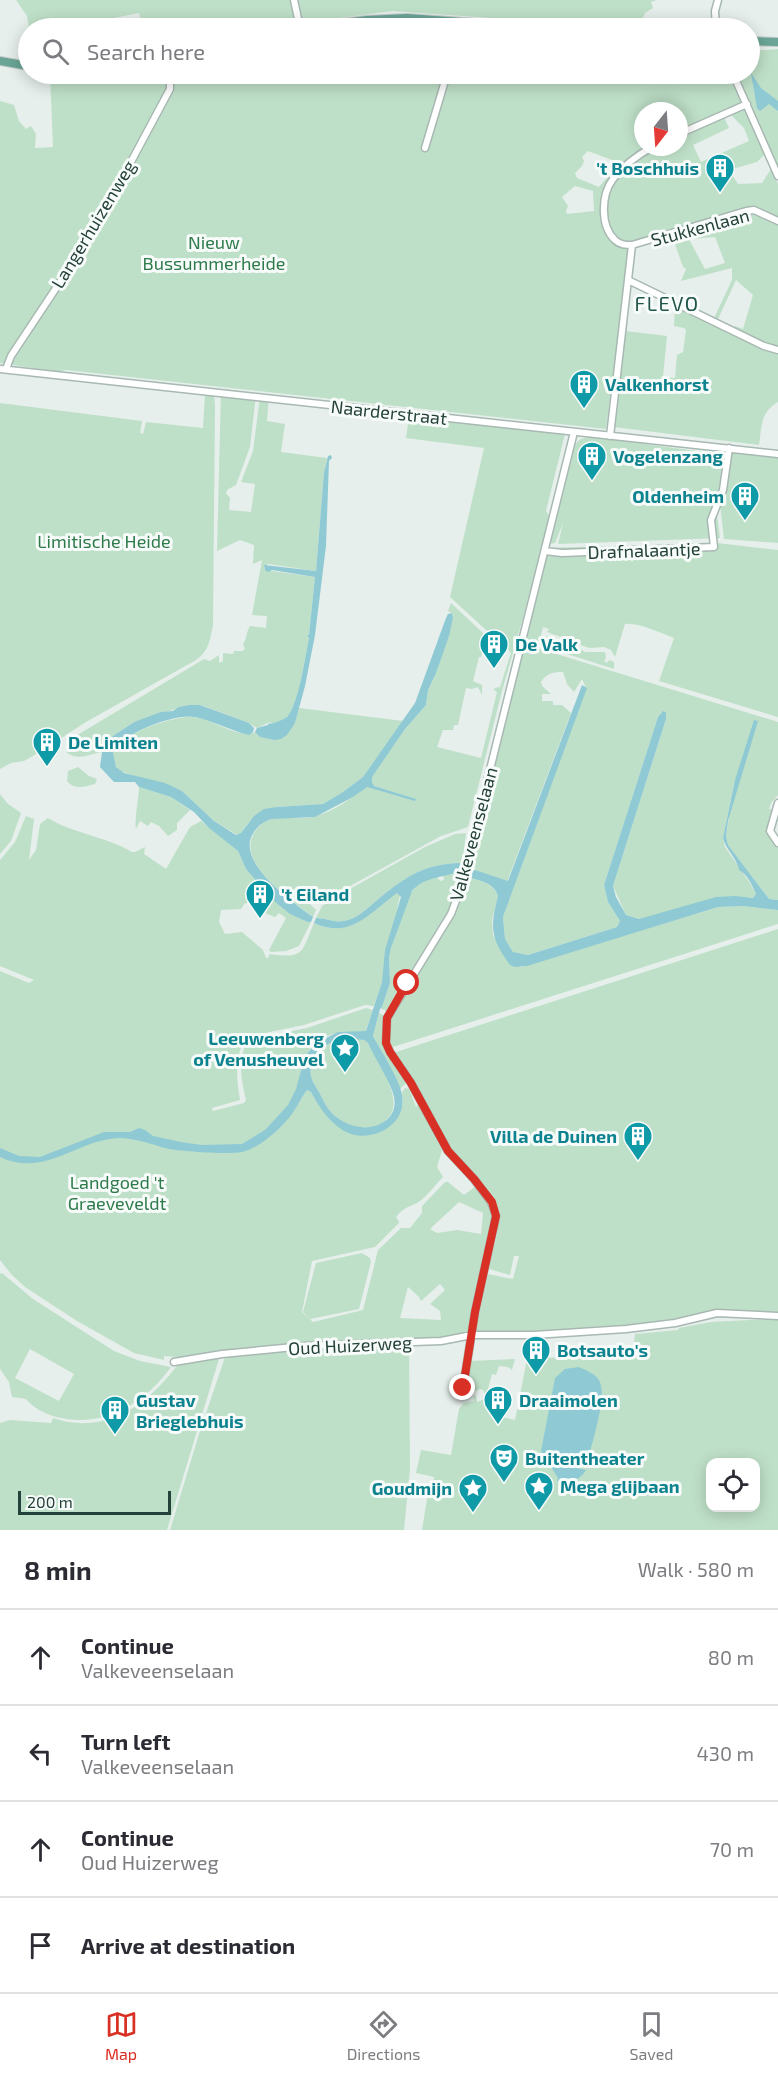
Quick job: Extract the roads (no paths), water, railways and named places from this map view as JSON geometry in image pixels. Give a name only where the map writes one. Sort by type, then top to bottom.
[{"type":"main road","points":[[760,41],[778,42]]},
{"type":"main road","points":[[0,62],[18,65]]},
{"type":"street","points":[[294,0],[298,18]]},
{"type":"street","points":[[715,18],[718,0]]},
{"type":"street","name":"Langerhuizenweg","points":[[3,369],[102,216],[170,89],[170,84]]},
{"type":"street","points":[[425,148],[444,84]]},
{"type":"street","points":[[738,84],[778,176]]},
{"type":"street","points":[[688,130],[747,104]]},
{"type":"street","points":[[632,245],[615,241],[609,232],[604,213],[605,197],[612,180],[624,167],[639,156]]},
{"type":"street","name":"Stukkenlaan","points":[[610,436],[632,245],[746,211],[754,210],[778,221]]},
{"type":"street","points":[[628,280],[764,346],[778,350]]},
{"type":"street","name":"Naarderstraat","points":[[3,369],[778,454]]},
{"type":"street","name":"Valkeveenselaan","points":[[472,1335],[496,1216],[492,1202],[448,1151],[411,1083],[390,1052],[385,1035],[388,1016],[451,914],[463,880],[574,432]]},
{"type":"street","name":"Drafnalaantje","points":[[545,551],[562,553],[714,547],[711,520],[723,490],[729,448]]},
{"type":"street","points":[[778,803],[770,831],[778,843]]},
{"type":"street","name":"Oud Huizerweg","points":[[174,1362],[222,1354],[304,1346],[441,1341],[472,1335],[534,1335],[627,1329],[675,1323],[717,1312],[778,1316]]},
{"type":"street","points":[[463,1388],[472,1335]]},
{"type":"water","points":[[753,84],[758,84],[778,101],[778,111],[769,104],[760,111],[757,108]]},
{"type":"water","points":[[331,455],[326,546],[315,635],[305,686],[295,723],[287,735],[274,740],[260,737],[255,732],[257,728],[282,720],[292,709],[309,638],[307,636],[309,635],[315,577],[272,570],[268,572],[264,565],[316,571],[324,472],[328,456]]},
{"type":"water","points":[[452,613],[449,636],[428,690],[426,705],[405,729],[372,777],[374,786],[416,799],[415,801],[367,787],[315,817],[272,819],[262,824],[254,832],[250,843],[258,868],[280,891],[313,917],[311,922],[290,914],[274,901],[246,869],[238,851],[209,828],[194,812],[171,797],[139,787],[135,782],[114,782],[100,767],[102,752],[110,738],[134,722],[161,712],[173,711],[179,707],[200,705],[249,723],[254,728],[253,732],[249,735],[195,717],[163,721],[126,738],[113,753],[116,767],[124,773],[165,783],[182,791],[214,821],[236,835],[241,833],[254,816],[264,809],[323,804],[363,777],[415,703],[446,618]]},
{"type":"water","points":[[582,685],[587,688],[503,917],[505,939],[513,952],[528,955],[617,927],[620,921],[608,902],[604,885],[658,717],[663,711],[666,712],[666,719],[613,886],[626,915],[639,919],[716,897],[753,898],[756,894],[747,877],[739,870],[723,838],[735,780],[754,720],[758,721],[728,821],[726,836],[728,845],[769,899],[778,900],[778,910],[743,906],[718,907],[527,966],[510,965],[495,939],[493,924],[498,896],[496,891],[485,883],[466,876],[468,870],[475,870],[508,881]]},
{"type":"water","points":[[460,863],[465,870],[464,875],[458,872],[433,879],[422,883],[412,891],[391,948],[390,983],[373,1036],[401,1089],[402,1106],[399,1116],[385,1130],[364,1136],[344,1131],[329,1119],[311,1092],[307,1090],[293,1113],[278,1130],[260,1144],[242,1152],[175,1150],[138,1140],[119,1138],[103,1140],[46,1161],[17,1162],[0,1157],[0,1148],[19,1156],[40,1157],[104,1132],[130,1132],[139,1128],[153,1136],[202,1145],[242,1144],[265,1130],[288,1105],[296,1089],[305,1056],[316,1043],[338,1032],[366,1031],[382,982],[385,950],[401,897],[397,893],[368,916],[349,926],[327,927],[314,923],[316,918],[340,921],[353,918],[405,879],[424,869]],"holes":[[[341,1039],[364,1040],[368,1043],[390,1085],[395,1104],[388,1119],[372,1127],[350,1125],[331,1112],[311,1076],[312,1061],[321,1049]]]},
{"type":"water","points":[[579,1367],[599,1380],[602,1396],[601,1407],[588,1460],[575,1457],[573,1467],[586,1470],[577,1479],[562,1482],[557,1481],[558,1478],[541,1451],[555,1378],[565,1369]]},
{"type":"railway","points":[[539,1400],[549,1402]]},
{"type":"place","name":"'t Boschhuis","points":[[720,194]]},
{"type":"place","name":"Valkenhorst","points":[[584,410]]},
{"type":"place","name":"Vogelenzang","points":[[592,482]]},
{"type":"place","name":"Oldenheim","points":[[745,522]]},
{"type":"place","name":"De Valk","points":[[494,670]]},
{"type":"place","name":"De Limiten","points":[[47,768]]},
{"type":"place","name":"'t Eiland","points":[[260,920]]},
{"type":"place","name":"Leeuwenberg of Venusheuvel","points":[[345,1074]]},
{"type":"place","name":"Villa de Duinen","points":[[638,1162]]},
{"type":"place","name":"Botsauto's","points":[[536,1376]]},
{"type":"place","name":"Draaimolen","points":[[498,1426]]},
{"type":"place","name":"Gustav Brieglebhuis","points":[[115,1436]]},
{"type":"place","name":"Buitentheater","points":[[504,1484]]},
{"type":"place","name":"Mega glijbaan","points":[[539,1512]]},
{"type":"place","name":"Goudmijn","points":[[473,1514]]},
{"type":"district","name":"FLEVO","points":[[667,303]]},
{"type":"park label","name":"Nieuw Bussummerheide","points":[[214,252]]},
{"type":"park label","name":"Limitische Heide","points":[[104,541]]},
{"type":"park label","name":"Landgoed 't Graeveveldt","points":[[117,1192]]}]
